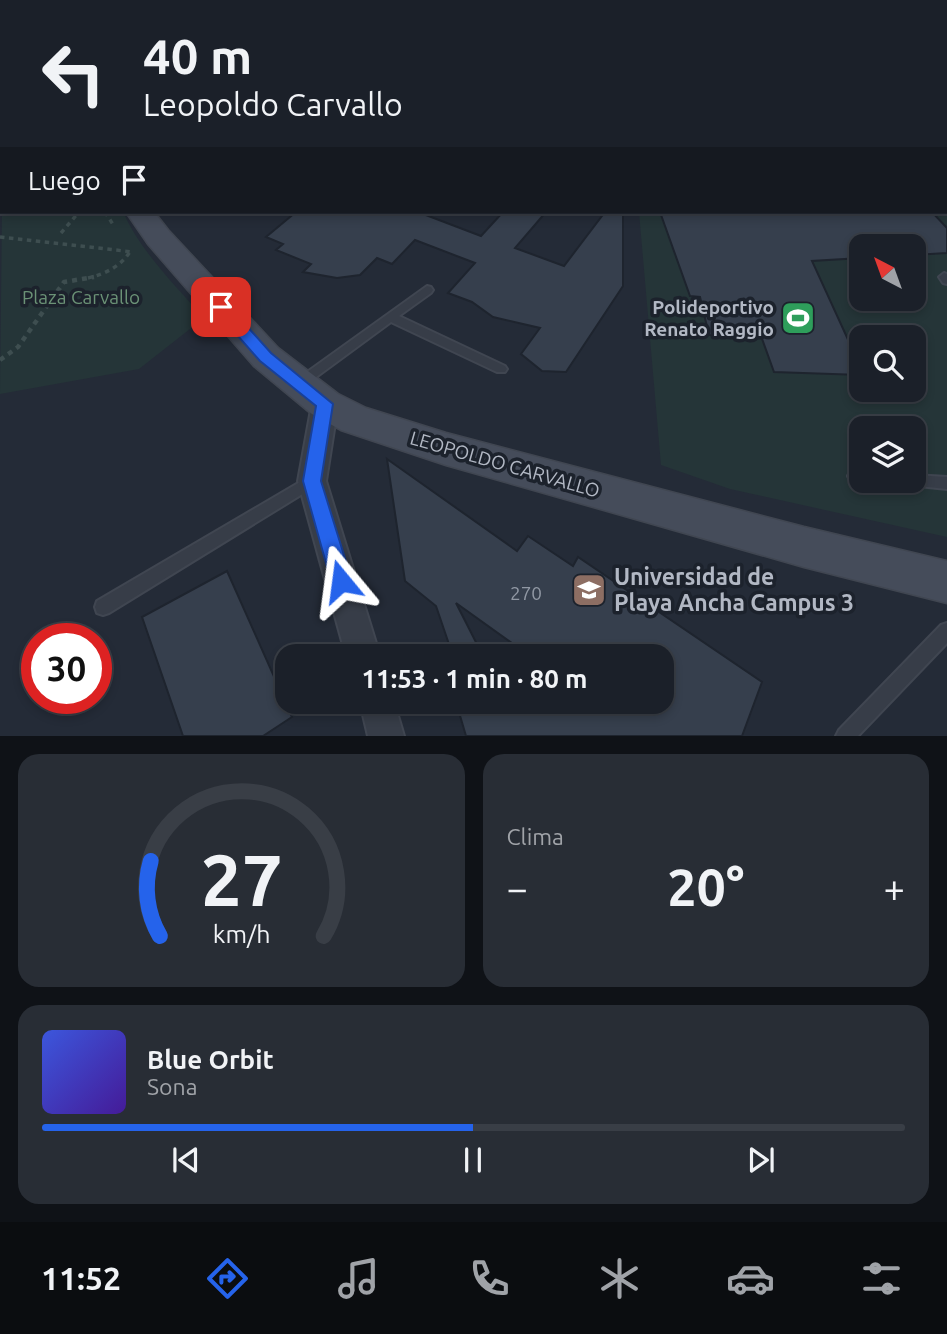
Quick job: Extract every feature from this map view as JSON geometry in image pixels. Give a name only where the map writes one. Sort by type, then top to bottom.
[{"type":"street","name":"LEOPOLDO CARVALLO","points":[[143,234],[266,357],[312,394],[354,419],[446,450],[791,544],[947,582]]},
{"type":"street","points":[[312,394],[312,481],[360,644]]},
{"type":"street","points":[[380,714],[386,736]]},
{"type":"lane","points":[[312,394],[391,317],[427,290]]},
{"type":"lane","points":[[391,317],[500,369]]},
{"type":"lane","points":[[103,607],[312,481]]},
{"type":"lane","points":[[926,482],[947,483]]},
{"type":"lane","points":[[845,736],[947,631]]},
{"type":"path","points":[[61,233],[79,214]]},
{"type":"path","points":[[0,237],[143,234]]},
{"type":"path","points":[[0,360],[18,347],[64,282],[94,276],[114,267],[143,234]]},
{"type":"green space","name":"Plaza Carvallo","points":[[2,214],[124,214],[149,254],[204,318],[139,369],[0,394]]},
{"type":"green space","name":"Polideportivo Renato Raggio","points":[[639,214],[947,214],[947,537],[730,489],[661,465]]},
{"type":"building","points":[[294,214],[423,214],[481,236],[501,214],[544,214],[515,248],[564,266],[603,214],[623,214],[623,286],[566,372],[542,371],[521,354],[540,328],[493,317],[472,302],[448,293],[475,263],[415,240],[392,264],[377,258],[360,275],[337,278],[303,272],[311,264],[276,250],[283,244],[266,237]]},
{"type":"building","points":[[661,214],[934,214],[947,228],[947,253],[926,254],[926,234],[849,234],[849,259],[812,261],[849,342],[849,375],[774,372],[761,336],[709,335],[700,297],[690,296]]},
{"type":"building","points":[[387,459],[517,551],[528,536],[573,566],[578,557],[762,682],[742,736],[466,736],[460,714],[674,714],[674,644],[513,644],[456,603],[477,644],[449,644],[436,606],[405,581]]},
{"type":"building","points":[[227,571],[275,679],[275,714],[291,714],[292,717],[263,736],[183,736],[142,617]]},
{"type":"place","name":"Polideportivo Renato Raggio","points":[[798,318]]},
{"type":"place","name":"Universidad de Playa Ancha Campus 3","points":[[589,590]]},
{"type":"route","points":[[221,307],[266,357],[325,404],[312,481],[341,581]]}]
